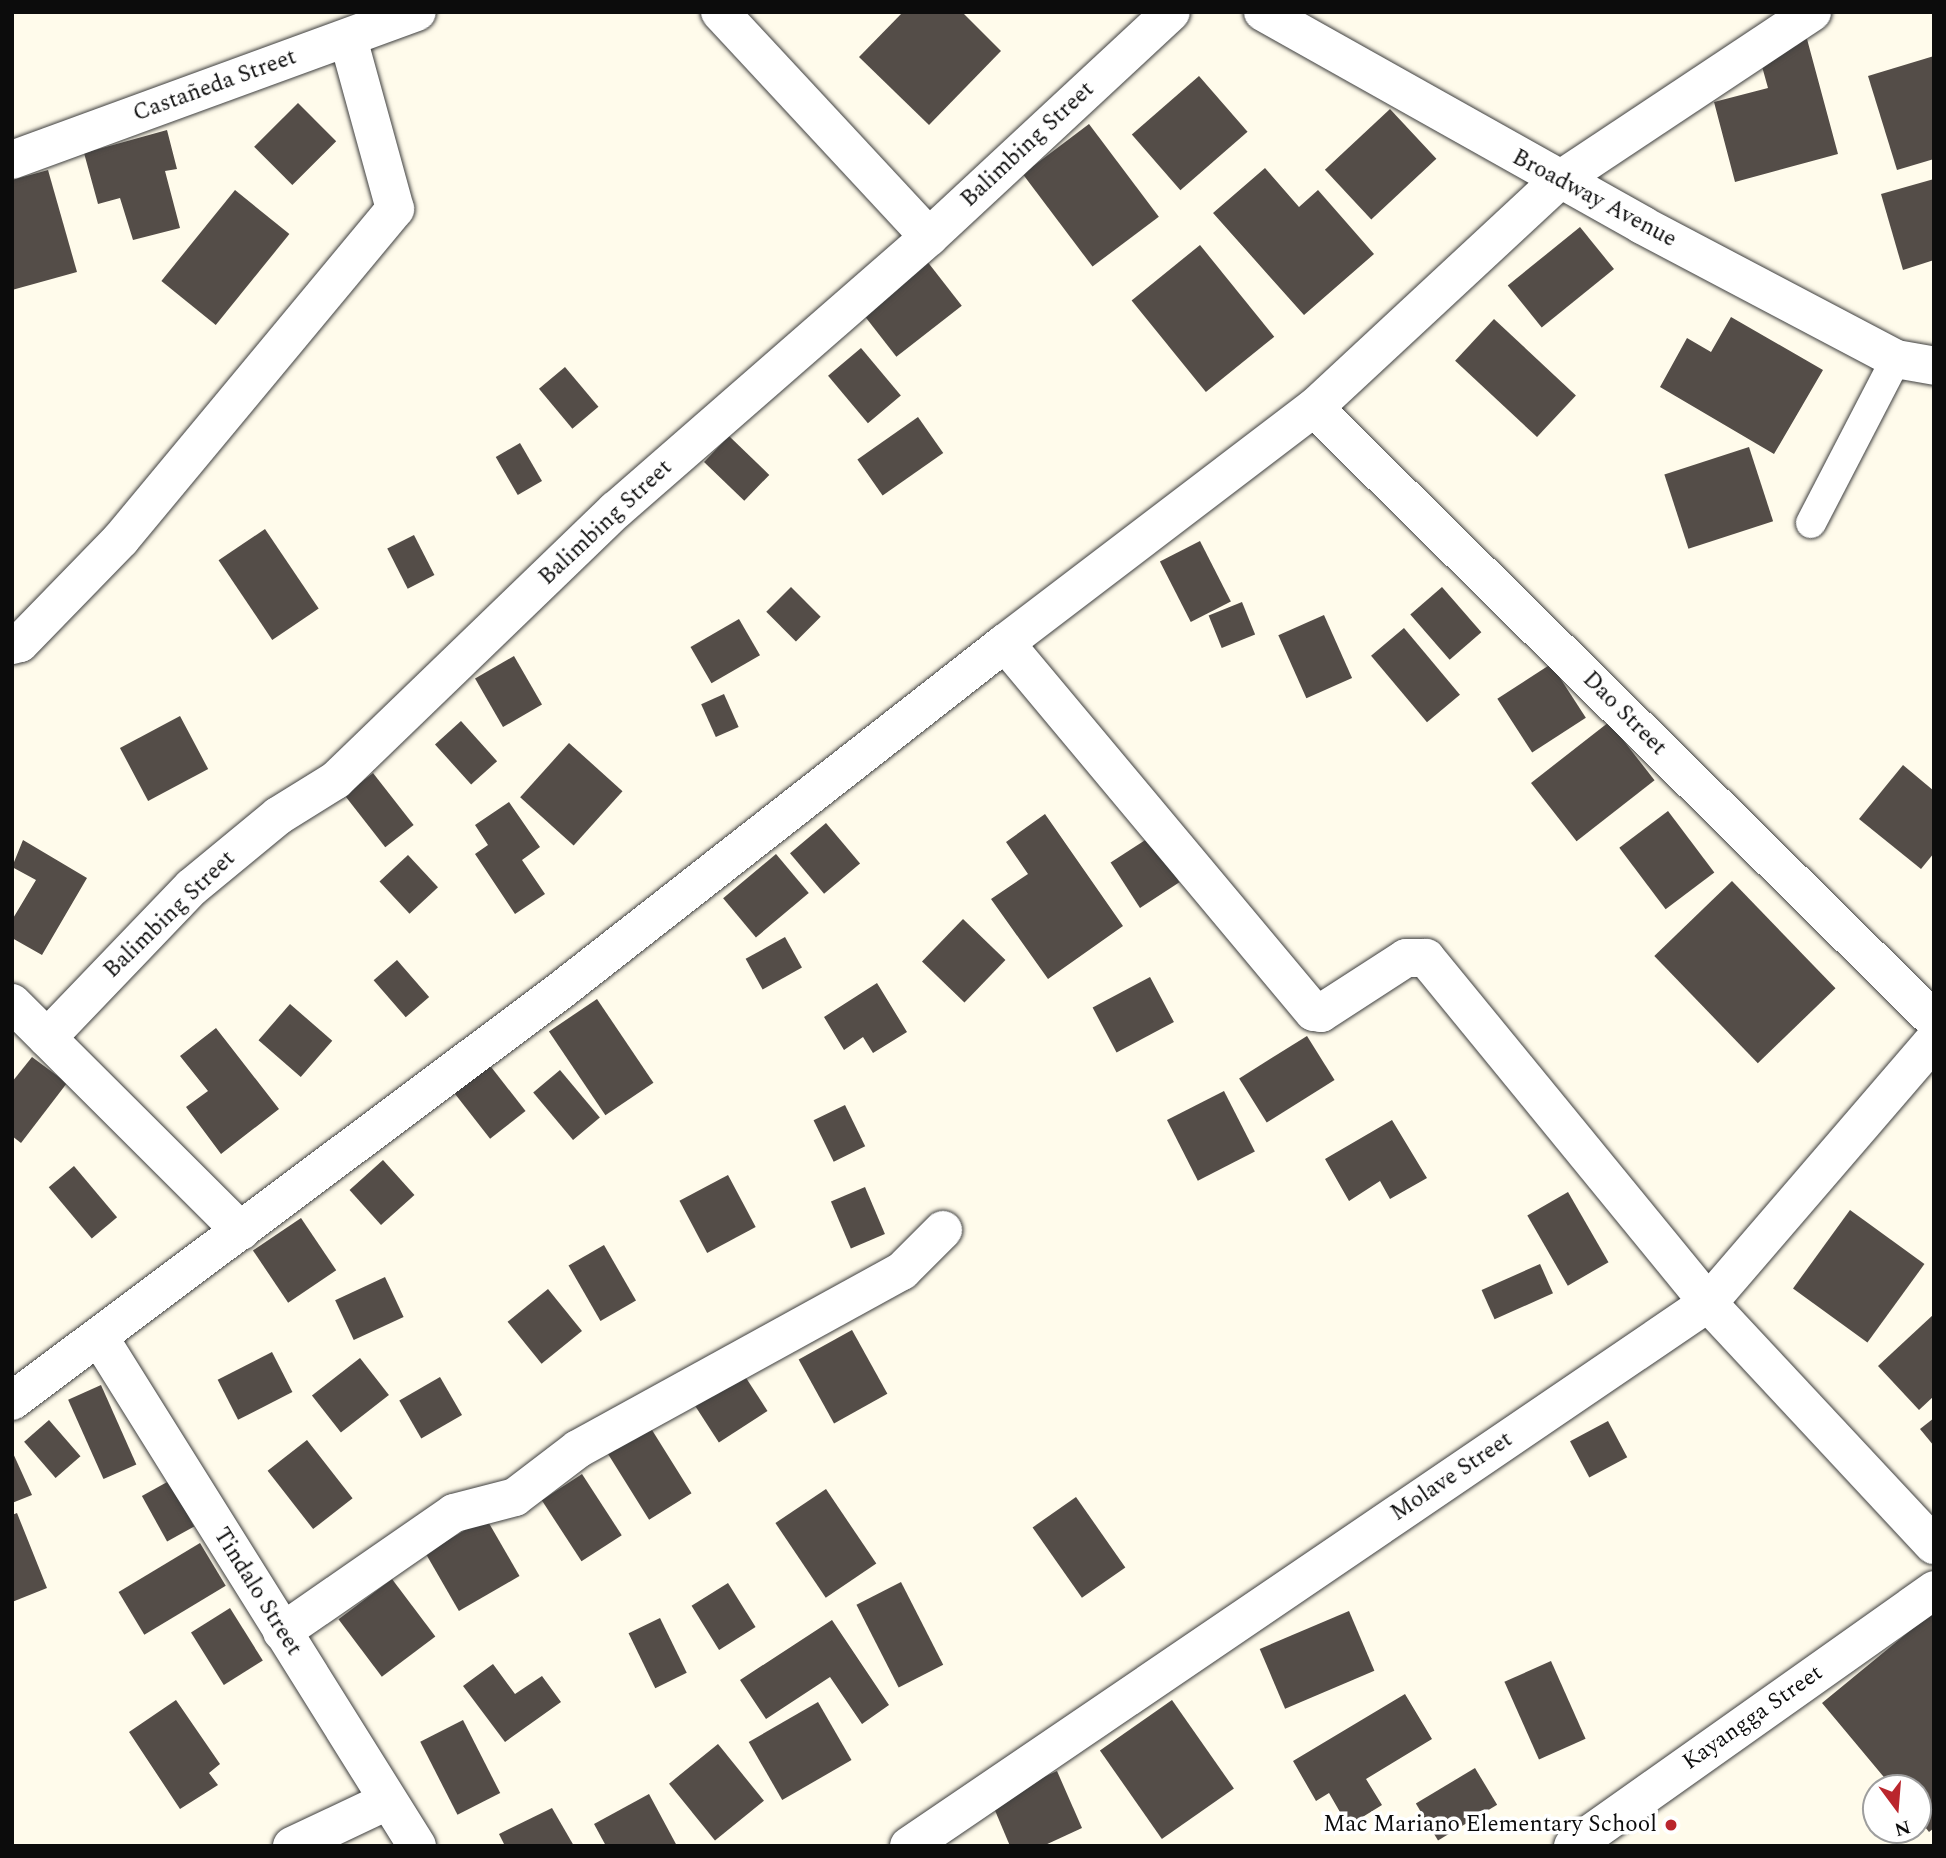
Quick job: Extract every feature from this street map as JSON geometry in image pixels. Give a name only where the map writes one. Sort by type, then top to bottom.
[{"type":"street","name":"Castañeda Street","points":[[12,160],[417,12]]},
{"type":"street","points":[[720,12],[929,237]]},
{"type":"street","name":"Balimbing Street","points":[[47,1038],[192,887],[278,816],[336,780],[616,509],[929,237],[1171,12]]},
{"type":"street","name":"Broadway Avenue","points":[[1263,12],[1558,181],[1896,359],[1934,366]]},
{"type":"street","points":[[12,1401],[560,991],[1004,643],[1314,408],[1558,181],[1812,12]]},
{"type":"street","points":[[12,645],[20,643],[121,539],[395,209],[348,38]]},
{"type":"street","name":"Dao Street","points":[[1314,408],[1934,1020]]},
{"type":"street","points":[[1004,643],[1314,1012],[1321,1013],[1406,958],[1426,958],[1708,1303],[1934,1545]]},
{"type":"street","points":[[12,1003],[241,1231]]},
{"type":"street","name":"Molave Street","points":[[909,1846],[1708,1303],[1934,1040]]},
{"type":"street","points":[[282,1632],[454,1513],[515,1497],[578,1449],[902,1271],[943,1230]]},
{"type":"street","name":"Tindalo Street","points":[[99,1337],[417,1846]]},
{"type":"street","name":"Kayangga Street","points":[[1573,1846],[1934,1590]]},
{"type":"street","points":[[292,1846],[387,1801]]},
{"type":"lane","points":[[1811,523],[1896,359]]},
{"type":"building","points":[[903,12],[962,12],[1001,51],[929,125],[859,57]]},
{"type":"building","points":[[1807,39],[1838,154],[1735,182],[1714,102],[1768,88],[1758,52]]},
{"type":"building","points":[[1934,56],[1934,159],[1897,170],[1868,76]]},
{"type":"building","points":[[1199,76],[1248,132],[1180,190],[1132,134]]},
{"type":"building","points":[[298,103],[336,141],[292,185],[254,147]]},
{"type":"building","points":[[1390,109],[1436,159],[1371,219],[1325,170]]},
{"type":"building","points":[[1089,124],[1159,217],[1093,267],[1023,174]]},
{"type":"building","points":[[167,130],[177,169],[165,171],[180,228],[133,240],[120,198],[98,204],[84,153]]},
{"type":"building","points":[[1265,168],[1299,207],[1318,190],[1374,254],[1304,315],[1213,213]]},
{"type":"building","points":[[48,170],[77,272],[12,290],[12,180]]},
{"type":"building","points":[[1934,179],[1934,260],[1903,270],[1881,194]]},
{"type":"building","points":[[235,190],[289,234],[216,325],[161,281]]},
{"type":"building","points":[[1580,227],[1614,269],[1542,327],[1508,286]]},
{"type":"building","points":[[1200,245],[1274,337],[1206,392],[1132,300]]},
{"type":"building","points":[[923,256],[962,306],[896,357],[858,307]]},
{"type":"building","points":[[1731,317],[1823,370],[1774,454],[1660,387],[1687,338],[1711,352]]},
{"type":"building","points":[[1494,319],[1576,395],[1537,437],[1455,361]]},
{"type":"building","points":[[861,348],[901,395],[868,423],[828,376]]},
{"type":"building","points":[[565,367],[598,407],[572,429],[539,389]]},
{"type":"building","points":[[918,417],[943,453],[883,495],[857,459]]},
{"type":"building","points":[[729,436],[769,475],[744,501],[704,462]]},
{"type":"building","points":[[520,443],[542,481],[518,495],[496,457]]},
{"type":"building","points":[[1749,447],[1773,521],[1688,549],[1664,475]]},
{"type":"building","points":[[265,529],[319,609],[272,640],[219,560]]},
{"type":"building","points":[[414,535],[434,575],[408,589],[387,549]]},
{"type":"building","points":[[1200,541],[1231,602],[1191,622],[1160,561]]},
{"type":"building","points":[[791,587],[821,617],[796,641],[766,612]]},
{"type":"building","points":[[1442,587],[1481,632],[1450,660],[1410,615]]},
{"type":"building","points":[[1242,602],[1255,634],[1222,648],[1209,615]]},
{"type":"building","points":[[1324,615],[1352,678],[1306,698],[1278,635]]},
{"type":"building","points":[[739,619],[760,655],[712,683],[691,647]]},
{"type":"building","points":[[1404,628],[1460,695],[1427,722],[1371,656]]},
{"type":"building","points":[[514,656],[542,704],[503,727],[475,678]]},
{"type":"building","points":[[1551,664],[1586,718],[1532,753],[1497,699]]},
{"type":"building","points":[[724,694],[739,727],[716,737],[701,704]]},
{"type":"building","points":[[180,716],[208,769],[148,801],[120,748]]},
{"type":"building","points":[[461,721],[497,761],[471,785],[435,744]]},
{"type":"building","points":[[1609,722],[1655,780],[1577,841],[1531,783]]},
{"type":"building","points":[[569,743],[623,791],[574,845],[520,797]]},
{"type":"building","points":[[1903,765],[1934,791],[1934,853],[1921,869],[1859,819]]},
{"type":"building","points":[[373,773],[414,825],[385,847],[345,795]]},
{"type":"building","points":[[509,802],[540,847],[522,860],[545,894],[515,914],[475,854],[488,845],[475,825]]},
{"type":"building","points":[[1668,811],[1714,872],[1666,909],[1619,848]]},
{"type":"building","points":[[1045,814],[1123,926],[1048,979],[991,899],[1028,874],[1006,842]]},
{"type":"building","points":[[826,823],[860,864],[824,894],[790,853]]},
{"type":"building","points":[[1150,837],[1179,882],[1140,908],[1111,863]]},
{"type":"building","points":[[23,840],[87,878],[42,955],[12,938],[12,920],[36,880],[12,867]]},
{"type":"building","points":[[776,854],[809,893],[756,937],[723,898]]},
{"type":"building","points":[[408,855],[438,887],[409,914],[379,882]]},
{"type":"building","points":[[1732,881],[1836,988],[1758,1063],[1654,956]]},
{"type":"building","points":[[963,919],[1005,960],[964,1002],[922,961]]},
{"type":"building","points":[[785,937],[802,968],[763,989],[746,959]]},
{"type":"building","points":[[397,960],[429,997],[406,1017],[374,980]]},
{"type":"building","points":[[1150,977],[1174,1022],[1117,1053],[1093,1008]]},
{"type":"building","points":[[877,983],[907,1032],[873,1053],[863,1037],[844,1050],[824,1017]]},
{"type":"building","points":[[597,999],[653,1083],[605,1115],[549,1031]]},
{"type":"building","points":[[290,1004],[332,1041],[301,1077],[259,1040]]},
{"type":"building","points":[[216,1028],[279,1109],[221,1154],[186,1107],[208,1091],[180,1056]]},
{"type":"building","points":[[1307,1036],[1335,1080],[1267,1122],[1239,1078]]},
{"type":"building","points":[[32,1057],[67,1083],[21,1143],[12,1136],[12,1082]]},
{"type":"building","points":[[488,1063],[526,1111],[490,1139],[453,1091]]},
{"type":"building","points":[[560,1070],[600,1117],[573,1140],[533,1092]]},
{"type":"building","points":[[1224,1091],[1255,1152],[1198,1181],[1167,1120]]},
{"type":"building","points":[[845,1105],[865,1146],[834,1162],[814,1120]]},
{"type":"building","points":[[1392,1120],[1427,1178],[1390,1199],[1380,1181],[1349,1201],[1325,1159]]},
{"type":"building","points":[[383,1160],[414,1195],[381,1225],[350,1190]]},
{"type":"building","points":[[74,1166],[117,1217],[92,1239],[49,1187]]},
{"type":"building","points":[[728,1175],[756,1227],[707,1253],[679,1201]]},
{"type":"building","points":[[865,1187],[885,1234],[851,1248],[831,1201]]},
{"type":"building","points":[[1568,1192],[1608,1262],[1568,1286],[1527,1216]]},
{"type":"building","points":[[1850,1210],[1924,1264],[1867,1343],[1793,1288]]},
{"type":"building","points":[[301,1218],[336,1270],[288,1303],[253,1250]]},
{"type":"building","points":[[604,1245],[636,1300],[600,1321],[568,1266]]},
{"type":"building","points":[[1540,1264],[1553,1293],[1495,1319],[1482,1290]]},
{"type":"building","points":[[385,1277],[404,1317],[354,1340],[335,1300]]},
{"type":"building","points":[[548,1289],[582,1331],[542,1364],[508,1322]]},
{"type":"building","points":[[1934,1314],[1934,1396],[1919,1410],[1878,1366]]},
{"type":"building","points":[[852,1330],[887,1394],[834,1423],[799,1360]]},
{"type":"building","points":[[272,1352],[292,1392],[238,1420],[218,1380]]},
{"type":"building","points":[[360,1358],[389,1395],[341,1433],[312,1396]]},
{"type":"building","points":[[737,1364],[767,1411],[719,1443],[688,1396]]},
{"type":"building","points":[[440,1377],[462,1415],[421,1439],[399,1400]]},
{"type":"building","points":[[101,1385],[136,1464],[103,1479],[68,1400]]},
{"type":"building","points":[[1934,1418],[1934,1446],[1920,1429]]},
{"type":"building","points":[[49,1420],[80,1456],[56,1478],[24,1442]]},
{"type":"building","points":[[1608,1421],[1627,1457],[1589,1477],[1570,1441]]},
{"type":"building","points":[[647,1422],[692,1493],[649,1520],[605,1448]]},
{"type":"building","points":[[307,1440],[353,1498],[313,1529],[268,1471]]},
{"type":"building","points":[[12,1451],[32,1495],[12,1503]]},
{"type":"building","points":[[582,1474],[622,1535],[582,1561],[542,1500]]},
{"type":"building","points":[[169,1481],[194,1526],[167,1542],[142,1496]]},
{"type":"building","points":[[826,1489],[876,1564],[826,1598],[775,1523]]},
{"type":"building","points":[[1076,1497],[1125,1567],[1082,1598],[1033,1527]]},
{"type":"building","points":[[17,1513],[47,1588],[12,1602],[12,1515]]},
{"type":"building","points":[[486,1518],[520,1576],[459,1611],[425,1553]]},
{"type":"building","points":[[200,1543],[226,1586],[144,1635],[119,1592]]},
{"type":"building","points":[[392,1579],[435,1637],[382,1677],[338,1619]]},
{"type":"building","points":[[901,1582],[943,1665],[899,1688],[856,1605]]},
{"type":"building","points":[[728,1583],[756,1627],[719,1650],[692,1606]]},
{"type":"building","points":[[230,1608],[263,1661],[224,1685],[191,1632]]},
{"type":"building","points":[[1349,1611],[1374,1671],[1285,1709],[1260,1649]]},
{"type":"building","points":[[1934,1611],[1934,1828],[1932,1830],[1932,1774],[1881,1774],[1822,1703]]},
{"type":"building","points":[[660,1618],[687,1673],[655,1688],[629,1633]]},
{"type":"building","points":[[832,1620],[889,1705],[862,1724],[830,1677],[766,1719],[740,1680]]},
{"type":"building","points":[[1551,1661],[1586,1739],[1539,1759],[1504,1682]]},
{"type":"building","points":[[493,1664],[515,1694],[542,1676],[561,1702],[505,1742],[463,1686]]},
{"type":"building","points":[[1405,1694],[1432,1739],[1366,1779],[1382,1805],[1348,1826],[1329,1793],[1316,1801],[1293,1761]]},
{"type":"building","points":[[176,1700],[220,1764],[209,1773],[218,1785],[180,1809],[129,1732]]},
{"type":"building","points":[[1172,1700],[1234,1788],[1162,1839],[1100,1750]]},
{"type":"building","points":[[818,1702],[852,1760],[782,1800],[749,1742]]},
{"type":"building","points":[[463,1720],[500,1793],[457,1815],[420,1742]]},
{"type":"building","points":[[718,1744],[764,1801],[715,1840],[669,1784]]},
{"type":"building","points":[[1475,1768],[1497,1805],[1438,1840],[1416,1804]]},
{"type":"building","points":[[1057,1771],[1082,1828],[1043,1846],[1010,1846],[991,1801]]},
{"type":"building","points":[[649,1794],[677,1846],[606,1846],[594,1824]]},
{"type":"building","points":[[552,1808],[574,1846],[505,1846],[499,1834]]},
{"type":"place","name":"Mac Mariano Elementary School","points":[[1671,1825]]}]
